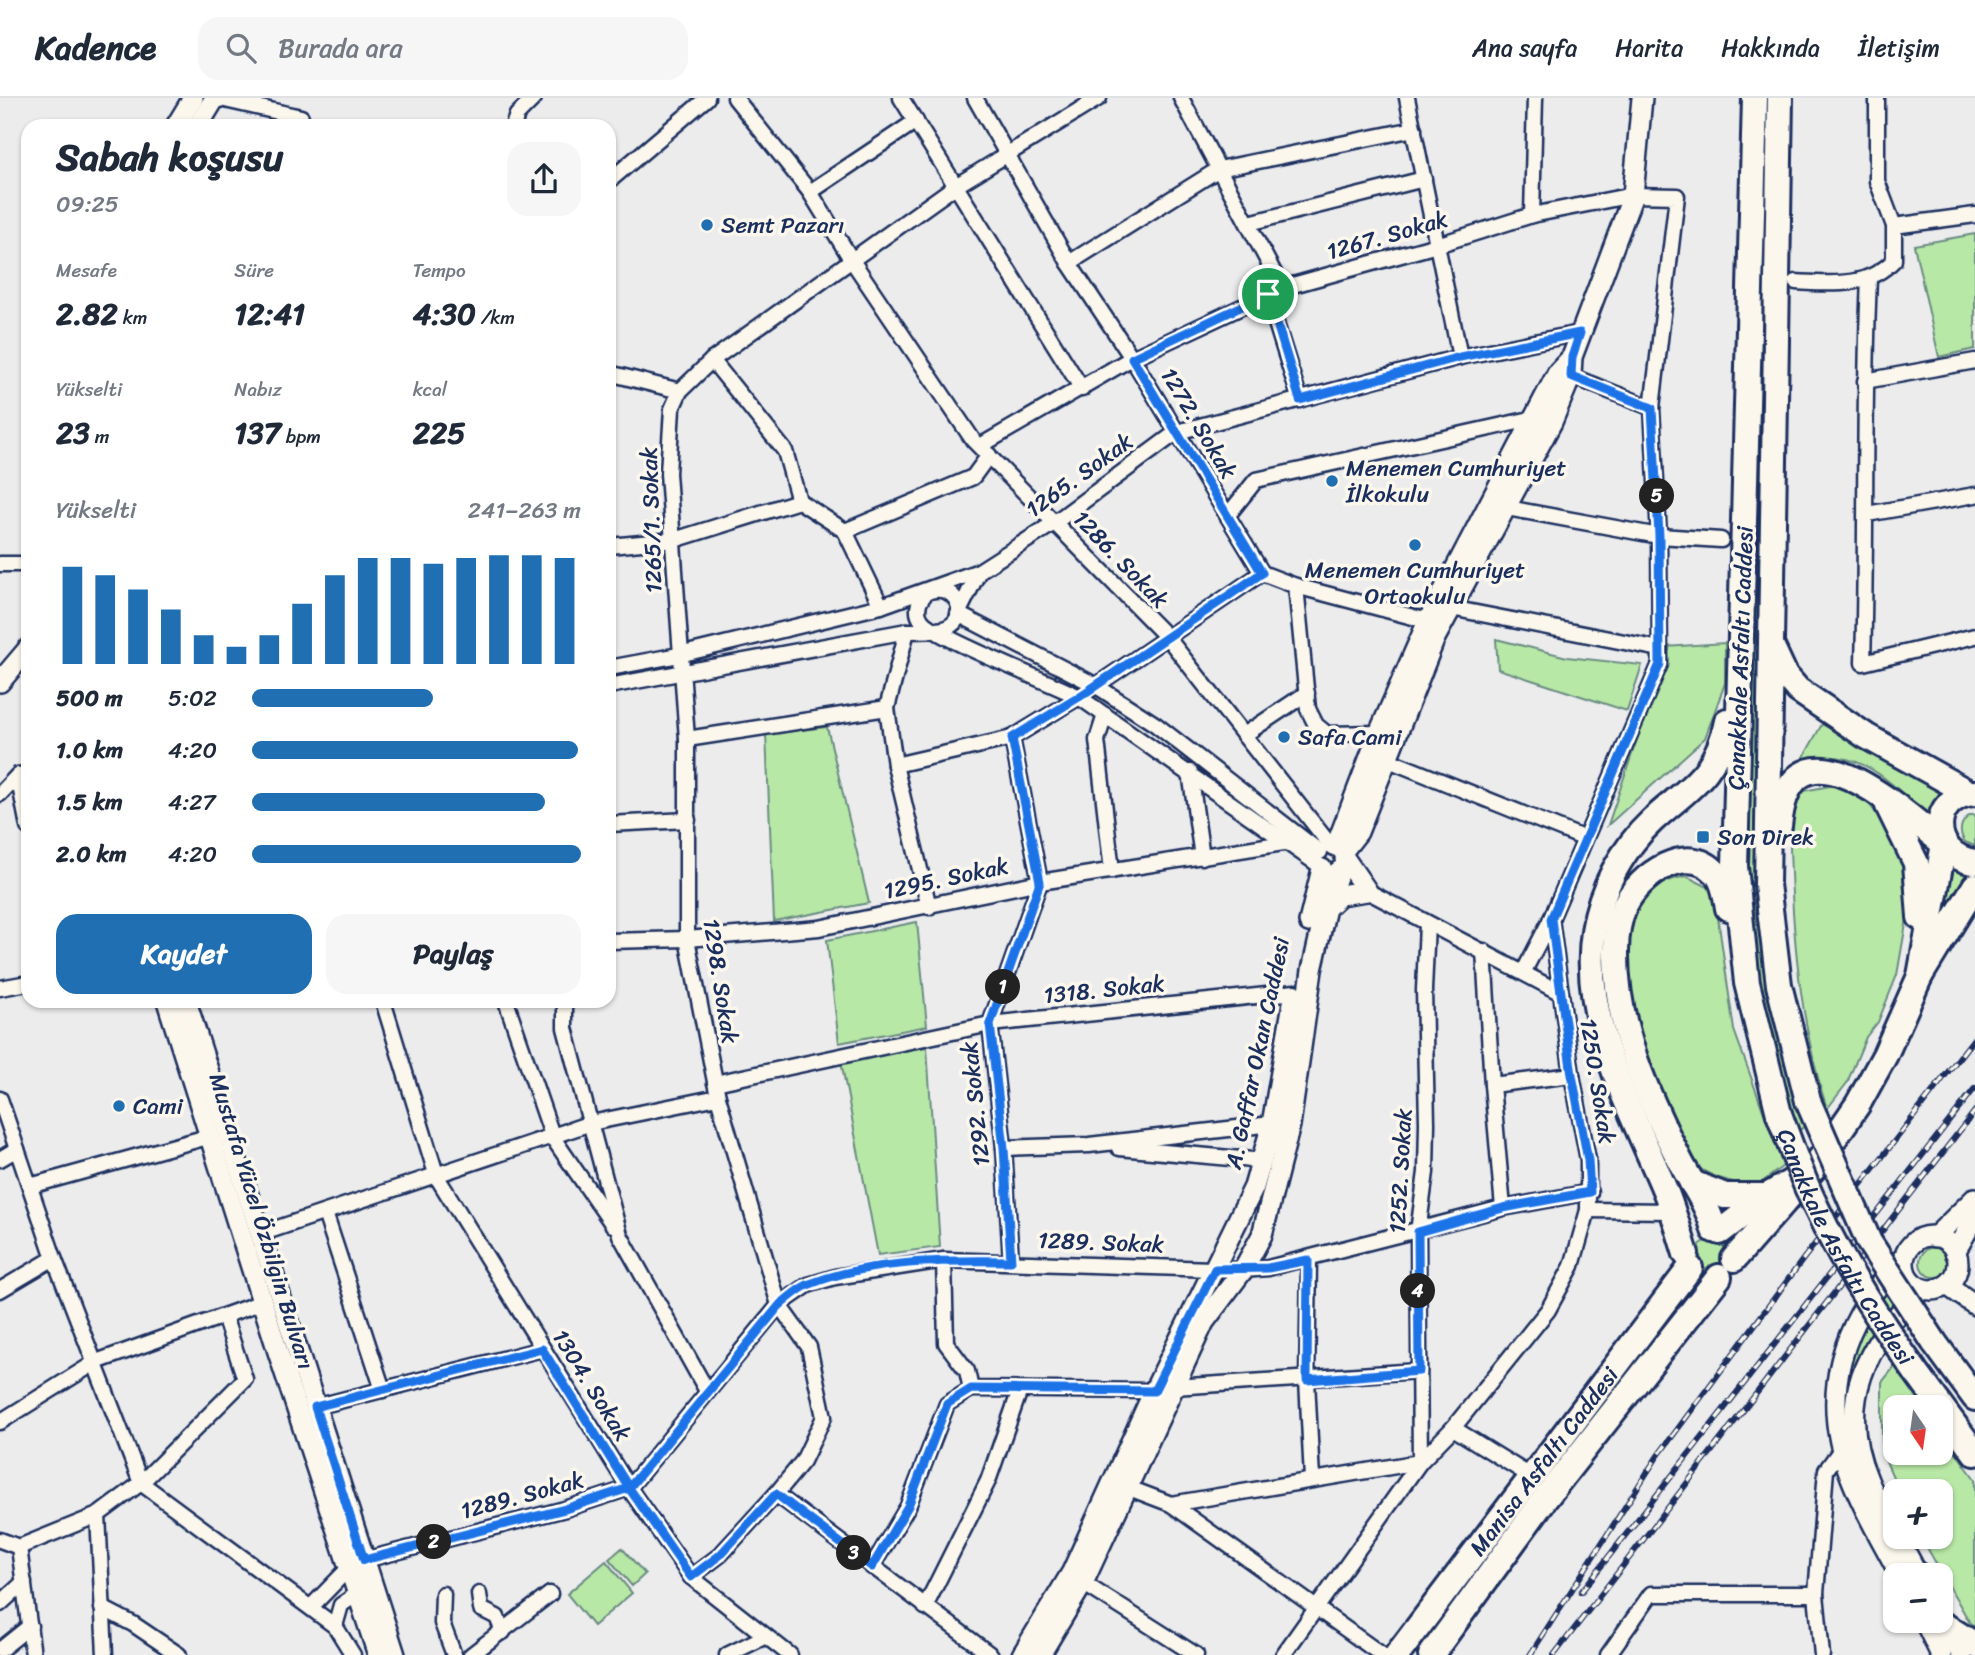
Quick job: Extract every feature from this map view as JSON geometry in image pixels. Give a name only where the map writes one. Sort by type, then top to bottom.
[{"type":"highway","name":"Çanakkale Asfaltı Caddesi","points":[[1755,98],[1735,866],[1746,983],[1779,1114],[1807,1188],[1831,1238],[1874,1313],[1975,1453]]},
{"type":"highway","name":"Çanakkale Asfaltı Caddesi","points":[[1780,98],[1767,872],[1779,985],[1808,1101],[1869,1242],[1934,1342],[1975,1398]]},
{"type":"highway","points":[[1770,643],[1785,675],[1798,691],[1866,736],[1972,793]]},
{"type":"highway","points":[[1741,666],[1724,737],[1714,762],[1631,845],[1602,897],[1593,933],[1591,968],[1602,1031],[1628,1109],[1672,1211],[1688,1261],[1703,1278],[1726,1268],[1732,1243],[1717,1231],[1645,1086],[1624,1019],[1617,981],[1616,949],[1621,915],[1640,883],[1661,867],[1686,861],[1697,863],[1716,873],[1723,885],[1738,981],[1752,1044],[1769,1080]]},
{"type":"highway","points":[[1773,938],[1781,905],[1781,802],[1791,783],[1811,771],[1832,772],[1858,779],[1944,844],[1957,858],[1975,862]]},
{"type":"highway","points":[[1920,976],[1944,844],[1940,826],[1945,808],[1960,796],[1972,793]]},
{"type":"highway","points":[[1883,796],[1916,863],[1920,891],[1920,976]]},
{"type":"highway","points":[[1920,976],[1975,886]]},
{"type":"highway","name":"Manisa Asfaltı Caddesi","points":[[1431,1655],[1544,1500],[1726,1268],[1814,1168],[1872,1080],[1920,976]]},
{"type":"highway","points":[[1688,1261],[1688,1246],[1697,1234],[1717,1231],[1767,1196],[1814,1168]]},
{"type":"highway","points":[[1692,1183],[1726,1196],[1767,1196]]},
{"type":"highway","name":"Manisa Asfaltı Caddesi","points":[[1397,1655],[1532,1477],[1688,1261]]},
{"type":"highway","points":[[1953,1632],[1975,1645]]},
{"type":"street","points":[[180,119],[194,98]]},
{"type":"street","points":[[202,119],[215,98],[301,119]]},
{"type":"street","points":[[516,119],[534,98]]},
{"type":"street","points":[[616,175],[707,98]]},
{"type":"street","name":"1286. Sokak","points":[[735,98],[810,192],[851,259],[985,451],[1167,637],[1244,735],[1332,857]]},
{"type":"street","points":[[901,98],[1082,389]]},
{"type":"street","name":"1272. Sokak","points":[[975,98],[1069,263],[1132,358],[1262,573]]},
{"type":"street","points":[[616,375],[680,391],[712,360],[851,259],[954,187],[1099,98]]},
{"type":"street","points":[[1181,98],[1282,288]]},
{"type":"street","points":[[1407,98],[1460,357]]},
{"type":"street","points":[[1532,215],[1535,98]]},
{"type":"street","name":"A. Gaffar Okan Caddesi","points":[[1023,1655],[1072,1572],[1164,1389],[1204,1322],[1243,1270],[1262,1235],[1280,1173],[1290,1125],[1305,1007],[1326,908],[1332,857],[1358,832],[1435,638],[1552,422],[1572,366],[1580,333],[1633,195],[1642,98]]},
{"type":"street","points":[[1796,282],[1841,284],[1869,279],[1883,272],[1894,260],[1894,226],[1877,181],[1877,98]]},
{"type":"street","points":[[810,192],[916,121]]},
{"type":"street","points":[[1069,263],[1219,169],[1414,129]]},
{"type":"street","points":[[1249,223],[1424,179]]},
{"type":"street","name":"1267. Sokak","points":[[845,531],[973,477],[985,451],[1132,358],[1282,288],[1437,245],[1532,215],[1633,195],[1677,196]]},
{"type":"street","name":"1250. Sokak","points":[[1283,1655],[1420,1462],[1452,1428],[1548,1310],[1572,1266],[1588,1210],[1588,1160],[1572,1075],[1551,919],[1583,838],[1594,819],[1660,664],[1659,536],[1652,408],[1677,196]]},
{"type":"street","points":[[1894,226],[1975,215]]},
{"type":"street","points":[[1869,279],[1865,380],[1867,514],[1863,663],[1975,636]]},
{"type":"street","points":[[1268,294],[1300,400]]},
{"type":"street","name":"1265. Sokak","points":[[616,666],[679,655],[881,606],[979,571],[1054,523],[1177,432],[1460,357],[1580,333]]},
{"type":"street","points":[[712,360],[785,451],[799,500],[845,531],[881,606]]},
{"type":"street","points":[[1865,380],[1975,361]]},
{"type":"street","points":[[1572,366],[1652,408]]},
{"type":"street","name":"A. Gaffar Okan Caddesi","points":[[1040,1655],[1083,1583],[1129,1488],[1164,1389],[1264,1161],[1295,992],[1332,857],[1379,733],[1428,621],[1558,372],[1572,366]]},
{"type":"street","name":"1265/1. Sokak","points":[[679,655],[668,473],[672,409],[680,391]]},
{"type":"street","points":[[1228,515],[1256,480],[1535,418]]},
{"type":"street","points":[[1867,514],[1975,495]]},
{"type":"street","points":[[616,545],[674,540],[799,500]]},
{"type":"street","points":[[1507,508],[1659,536],[1721,540]]},
{"type":"street","points":[[0,564],[21,564]]},
{"type":"street","points":[[616,685],[951,625],[979,571]]},
{"type":"street","points":[[895,765],[1012,738],[1079,697],[1262,573],[1296,586],[1428,621]]},
{"type":"street","points":[[1296,586],[1311,718],[1327,734],[1379,733]]},
{"type":"street","points":[[1332,857],[1290,842],[1079,697],[933,629],[922,622],[918,610],[922,597],[933,589],[953,595],[958,614],[1095,685],[1155,724],[1332,857],[1367,891],[1427,924],[1524,971],[1561,993]]},
{"type":"street","points":[[1451,608],[1660,649]]},
{"type":"street","points":[[907,631],[887,708],[895,765],[929,906]]},
{"type":"street","name":"1298. Sokak","points":[[679,655],[687,740],[687,939],[716,1090],[779,1306],[809,1347],[824,1417],[803,1461],[776,1494],[720,1555],[691,1577]]},
{"type":"street","points":[[3,677],[21,657]]},
{"type":"street","points":[[1244,735],[1307,693]]},
{"type":"street","points":[[687,740],[887,708]]},
{"type":"street","points":[[1105,715],[1097,740],[1112,871]]},
{"type":"street","points":[[1012,738],[1040,882]]},
{"type":"street","points":[[1386,759],[1583,838]]},
{"type":"street","points":[[1190,772],[1202,857]]},
{"type":"street","points":[[0,794],[21,777]]},
{"type":"street","points":[[616,824],[688,820]]},
{"type":"street","name":"1295. Sokak","points":[[616,942],[819,928],[1040,882],[1290,842]]},
{"type":"street","name":"1292. Sokak","points":[[1011,1261],[1004,1148],[990,1024],[1040,882]]},
{"type":"street","points":[[1326,908],[1340,895],[1367,891]]},
{"type":"street","points":[[1524,971],[1551,919]]},
{"type":"street","name":"1252. Sokak","points":[[1420,1462],[1418,1232],[1427,1123],[1424,990],[1427,924]]},
{"type":"street","points":[[1484,951],[1503,1208]]},
{"type":"street","points":[[0,988],[21,984]]},
{"type":"street","name":"1318. Sokak","points":[[260,1234],[591,1124],[716,1090],[990,1024],[1295,992]]},
{"type":"street","name":"Mustafa Yücel Özbilgin Bulvarı","points":[[169,1008],[262,1302],[356,1564],[395,1655]]},
{"type":"street","name":"Mustafa Yücel Özbilgin Bulvarı","points":[[188,1008],[315,1407],[356,1564],[357,1594],[378,1655]]},
{"type":"street","name":"1304. Sokak","points":[[385,1008],[437,1177],[542,1349],[629,1488],[691,1577],[790,1655]]},
{"type":"street","points":[[508,1008],[553,1138],[620,1235],[706,1391]]},
{"type":"street","points":[[565,1008],[565,1028],[620,1235]]},
{"type":"street","points":[[1492,1085],[1572,1075]]},
{"type":"street","points":[[0,1099],[54,1258],[141,1483],[335,1626],[353,1655]]},
{"type":"street","points":[[1004,1148],[1089,1145],[1272,1124]]},
{"type":"street","points":[[30,1186],[211,1136]]},
{"type":"street","points":[[1089,1145],[1264,1161]]},
{"type":"street","points":[[0,1159],[17,1149]]},
{"type":"street","points":[[1243,1270],[1308,1260],[1503,1208],[1590,1192]]},
{"type":"street","points":[[1894,1563],[1852,1481],[1842,1448],[1834,1398],[1841,1356],[1848,1337],[1881,1279],[1916,1241],[1935,1237],[1975,1198]]},
{"type":"street","points":[[1588,1210],[1672,1211]]},
{"type":"street","points":[[325,1213],[383,1390]]},
{"type":"street","points":[[1955,1252],[1975,1217]]},
{"type":"street","points":[[1904,1257],[1905,1273],[1922,1289],[1935,1290],[1947,1285],[1958,1266],[1955,1252],[1947,1242],[1935,1237]]},
{"type":"street","points":[[0,1290],[54,1258]]},
{"type":"street","points":[[944,1260],[946,1343],[967,1371],[971,1389]]},
{"type":"street","name":"1289. Sokak","points":[[356,1564],[565,1509],[629,1488],[706,1391],[779,1306],[808,1284],[835,1277],[944,1260],[1243,1270]]},
{"type":"street","points":[[1308,1260],[1307,1380],[1312,1479]]},
{"type":"street","points":[[1947,1285],[1975,1305]]},
{"type":"street","points":[[1883,1510],[1867,1480],[1858,1446],[1855,1427],[1857,1385],[1878,1339],[1922,1289]]},
{"type":"street","points":[[0,1422],[96,1362],[262,1302]]},
{"type":"street","points":[[0,1540],[19,1547],[97,1515],[141,1483],[246,1379],[224,1316]]},
{"type":"street","points":[[315,1407],[542,1349]]},
{"type":"street","points":[[872,1567],[908,1506],[947,1404],[971,1389],[1164,1389],[1419,1371]]},
{"type":"street","points":[[925,1607],[988,1481],[1020,1390]]},
{"type":"street","points":[[1452,1428],[1532,1477]]},
{"type":"street","points":[[1822,1655],[1816,1594],[1826,1470],[1842,1448]]},
{"type":"street","points":[[1171,1503],[1420,1462]]},
{"type":"street","points":[[1129,1488],[1171,1503],[1382,1655]]},
{"type":"street","points":[[776,1494],[990,1655]]},
{"type":"street","points":[[97,1515],[105,1655]]},
{"type":"street","points":[[19,1547],[33,1655]]},
{"type":"street","points":[[311,1607],[356,1564]]},
{"type":"street","points":[[0,1604],[24,1582]]},
{"type":"street","points":[[1083,1583],[1196,1655]]},
{"type":"street","points":[[335,1626],[341,1605],[357,1594]]},
{"type":"street","points":[[443,1594],[442,1623],[454,1655]]},
{"type":"street","points":[[480,1594],[481,1609],[497,1617],[503,1632]]},
{"type":"street","points":[[471,1655],[550,1594]]},
{"type":"street","points":[[1608,1655],[1651,1594],[1816,1594]]},
{"type":"street","points":[[102,1608],[133,1624],[179,1655]]},
{"type":"street","points":[[0,1650],[30,1626]]},
{"type":"street","points":[[1938,1633],[1941,1655]]},
{"type":"street","points":[[1945,1633],[1962,1655]]},
{"type":"street","points":[[727,1655],[764,1637]]},
{"type":"green space","points":[[1766,160],[1769,160],[1760,743],[1806,1125],[1796,1133],[1756,974],[1746,894],[1747,756]]},
{"type":"green space","points":[[1975,234],[1975,349],[1939,357],[1914,245]]},
{"type":"green space","points":[[1496,639],[1567,657],[1642,665],[1627,711],[1498,669]]},
{"type":"green space","points":[[1725,643],[1725,683],[1705,738],[1608,825],[1661,668],[1665,647]]},
{"type":"green space","points":[[1822,724],[1946,789],[1926,816],[1885,779],[1855,762],[1821,757],[1801,762]]},
{"type":"green space","points":[[827,727],[869,903],[774,921],[766,734]]},
{"type":"green space","points":[[1835,785],[1863,796],[1888,829],[1902,864],[1907,918],[1897,975],[1878,1022],[1866,1037],[1847,1083],[1827,1109],[1808,1035],[1797,960],[1789,809],[1804,791]]},
{"type":"green space","points":[[1970,815],[1975,815],[1975,846],[1965,842],[1961,835],[1962,824]]},
{"type":"green space","points":[[1946,858],[1968,873],[1933,937]]},
{"type":"green space","points":[[1686,876],[1710,888],[1717,911],[1734,1030],[1783,1166],[1762,1182],[1755,1184],[1719,1178],[1694,1163],[1668,1111],[1636,1021],[1627,957],[1629,929],[1638,905],[1647,893],[1666,882]]},
{"type":"green space","points":[[917,922],[927,1026],[839,1043],[827,940]]},
{"type":"green space","points":[[927,1047],[940,1247],[878,1255],[841,1061]]},
{"type":"green space","points":[[1711,1240],[1722,1244],[1726,1255],[1722,1266],[1711,1270],[1700,1266],[1696,1255],[1700,1244]]},
{"type":"green space","points":[[1935,1247],[1941,1248],[1949,1256],[1949,1268],[1941,1276],[1935,1277],[1929,1276],[1921,1268],[1920,1262],[1921,1256],[1929,1248]]},
{"type":"green space","points":[[1894,1280],[1910,1291],[1880,1324],[1863,1351],[1854,1382],[1849,1426],[1845,1387],[1849,1368],[1863,1331]]},
{"type":"green space","points":[[1895,1366],[1915,1395],[1883,1395],[1883,1454],[1882,1452],[1882,1382]]},
{"type":"green space","points":[[1953,1449],[1975,1479],[1975,1627],[1953,1593],[1953,1563],[1936,1563],[1928,1549],[1953,1549],[1953,1479],[1894,1479],[1888,1465],[1953,1465]]},
{"type":"green space","points":[[622,1548],[645,1574],[632,1586],[609,1559]]},
{"type":"green space","points":[[606,1561],[632,1593],[593,1626],[567,1594]]},
{"type":"railway","points":[[1530,1655],[1657,1457],[1804,1258],[1975,1037]]},
{"type":"railway","points":[[1581,1592],[1975,1088]]},
{"type":"railway","points":[[1554,1655],[1975,1111]]},
{"type":"place","name":"Semt Pazarı","points":[[707,225]]},
{"type":"place","name":"Menemen Cumhuriyet İlkokulu","points":[[1332,481]]},
{"type":"place","name":"Menemen Cumhuriyet Ortaokulu","points":[[1415,545]]},
{"type":"place","name":"Safa Cami","points":[[1284,737]]},
{"type":"place","name":"Son Direk","points":[[1703,837]]},
{"type":"place","name":"Cami","points":[[119,1106]]},
{"type":"route","points":[[1268,294],[1132,358],[1262,573],[1079,697],[1012,738],[1040,882],[990,1024],[1004,1148],[1011,1261],[944,1260],[886,1267],[808,1284],[779,1306],[706,1391],[679,1429],[629,1488],[565,1509],[364,1560],[315,1407],[542,1349],[629,1488],[691,1577],[720,1555],[776,1494],[872,1567],[908,1506],[947,1404],[971,1389],[1154,1391],[1215,1269],[1268,1268],[1308,1260],[1307,1380],[1419,1371],[1418,1232],[1503,1208],[1590,1192],[1588,1160],[1572,1075],[1551,919],[1583,838],[1594,819],[1660,664],[1659,536],[1652,408],[1571,376],[1572,357],[1580,333],[1460,357],[1300,400],[1268,294]]}]
